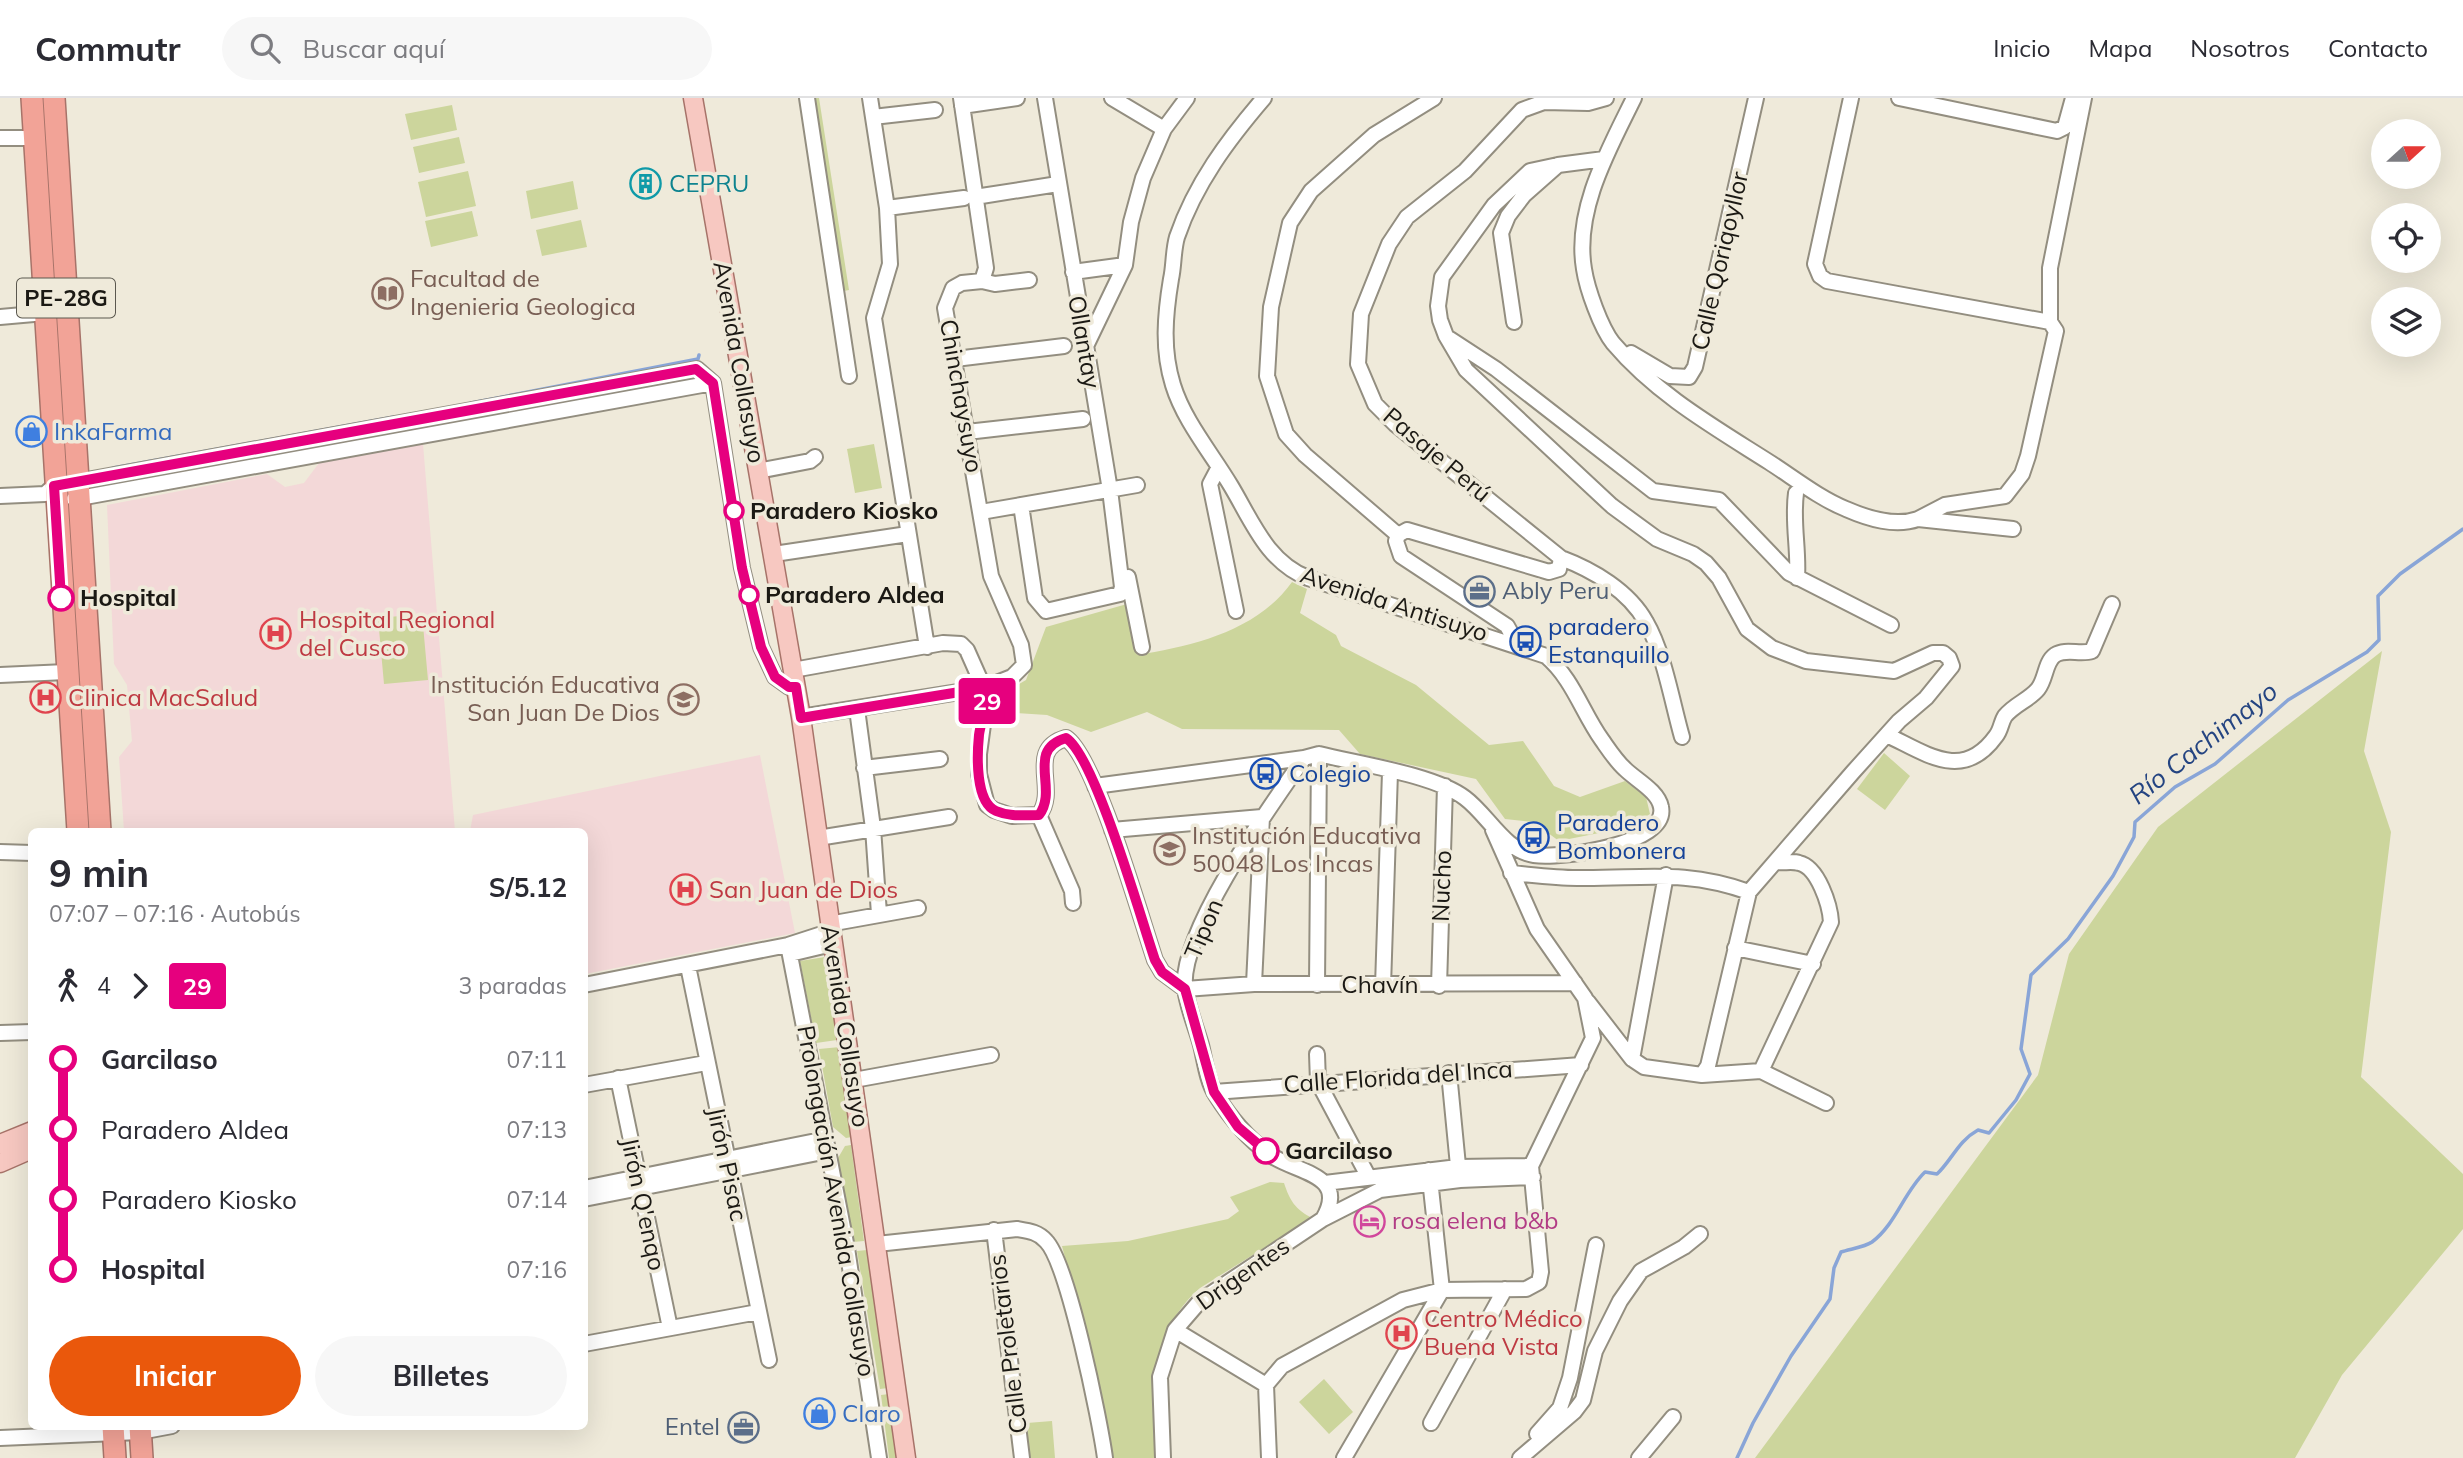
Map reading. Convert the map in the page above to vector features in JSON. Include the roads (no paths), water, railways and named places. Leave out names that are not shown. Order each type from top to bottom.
[{"type":"highway","name":"PE-28G","points":[[32,98],[52,493]]},
{"type":"highway","name":"PE-28G","points":[[54,98],[78,490]]},
{"type":"highway","points":[[78,490],[100,828]]},
{"type":"highway","points":[[52,493],[78,828]]},
{"type":"highway","points":[[113,1430],[115,1458]]},
{"type":"highway","points":[[140,1430],[142,1458]]},
{"type":"main road","name":"Avenida Collasuyo","points":[[693,98],[801,718],[906,1458]]},
{"type":"main road","points":[[0,1144],[28,1133]]},
{"type":"main road","points":[[0,1163],[28,1151]]},
{"type":"street","points":[[807,98],[849,376]]},
{"type":"street","points":[[870,98],[887,208],[890,264],[885,290],[874,318],[927,647]]},
{"type":"street","points":[[1017,98],[962,102],[970,197],[986,268],[982,281],[995,284],[1029,280]]},
{"type":"street","name":"Ollantay","points":[[1021,505],[1035,598],[1046,611],[1113,598],[1120,594],[1122,587],[1110,490],[1045,98]]},
{"type":"street","points":[[1112,98],[1164,129]]},
{"type":"street","points":[[1086,346],[1125,265],[1131,222],[1143,178],[1164,129],[1187,98]]},
{"type":"street","name":"Avenida Antisuyo","points":[[1264,98],[1228,140],[1200,186],[1177,239],[1166,309],[1165,347],[1172,384],[1189,419],[1262,540],[1288,568],[1308,578],[1546,656],[1562,670],[1600,738],[1623,768],[1656,796],[1661,805],[1661,817],[1652,831],[1631,842],[1547,855],[1532,855],[1516,849],[1489,822]]},
{"type":"street","points":[[1398,535],[1349,495],[1286,434],[1267,376],[1271,307],[1290,223],[1311,191],[1374,135],[1434,98]]},
{"type":"street","name":"Pasaje Perú","points":[[1606,98],[1588,103],[1544,102],[1522,110],[1465,171],[1407,218],[1389,244],[1361,314],[1358,365],[1376,404],[1395,424],[1561,558],[1587,568],[1607,581],[1644,618],[1682,737]]},
{"type":"street","points":[[1634,98],[1604,159],[1587,212],[1583,244],[1583,268],[1590,293],[1611,341],[1675,402],[1845,509],[1890,523],[1905,524],[1945,505],[1995,499],[2014,487],[2028,456],[2056,331],[2050,322],[2050,268],[2084,98]]},
{"type":"street","name":"Calle Qoriqoyllor","points":[[1611,341],[1670,376],[1689,377],[1695,368],[1756,98]]},
{"type":"street","points":[[1851,98],[1815,264],[1820,276],[1831,282],[2050,322]]},
{"type":"street","points":[[1899,98],[2057,131],[2066,127],[2073,98]]},
{"type":"street","points":[[873,117],[935,110]]},
{"type":"street","points":[[0,138],[34,138]]},
{"type":"street","points":[[1604,159],[1531,171],[1494,205],[1442,277],[1438,306],[1446,336],[1466,370],[1612,506],[1657,540],[1693,554],[1706,563],[1719,578],[1747,629],[1772,648],[1806,661],[1894,671],[1933,653],[1942,653],[1949,658],[1952,666],[1947,675],[1887,735],[1749,892],[1708,1066],[1702,1075]]},
{"type":"street","points":[[1514,322],[1501,233],[1508,216],[1524,195],[1558,165]]},
{"type":"street","points":[[887,208],[1058,184]]},
{"type":"street","points":[[1073,272],[1125,265]]},
{"type":"street","name":"Chinchaysuyo","points":[[982,281],[957,285],[947,296],[945,308],[991,576],[1021,645],[1024,665],[1012,677],[984,688]]},
{"type":"street","points":[[0,317],[44,313]]},
{"type":"street","points":[[1446,336],[1496,369],[1653,491],[1719,500],[1797,578],[1891,625]]},
{"type":"street","points":[[955,359],[1064,346]]},
{"type":"street","points":[[78,490],[696,369],[713,383],[742,568],[761,647],[775,677],[789,687],[794,679],[943,643],[961,644],[967,650],[987,701],[979,736],[979,764],[987,804],[994,810],[1012,816],[1039,815]]},
{"type":"street","points":[[626,382],[629,398]]},
{"type":"street","points":[[0,496],[78,490],[713,383]]},
{"type":"street","points":[[967,432],[1083,419]]},
{"type":"street","points":[[758,471],[810,461],[814,457]]},
{"type":"street","points":[[1219,467],[1210,484],[1236,611]]},
{"type":"street","points":[[981,512],[1137,485]]},
{"type":"street","points":[[1110,490],[1142,647]]},
{"type":"street","points":[[1796,493],[1793,519],[1798,560],[1797,578]]},
{"type":"street","points":[[1918,520],[2013,529]]},
{"type":"street","points":[[1509,642],[1511,632],[1502,622],[1401,556],[1396,541],[1398,535],[1407,530],[1549,572],[1559,569],[1561,558]]},
{"type":"street","points":[[774,554],[908,534]]},
{"type":"street","points":[[1887,735],[1941,761],[1964,760],[1979,755],[1998,733],[2003,720],[2017,702],[2039,688],[2051,658],[2057,653],[2092,651],[2112,604]]},
{"type":"street","points":[[0,674],[66,672]]},
{"type":"street","points":[[801,718],[984,688]]},
{"type":"street","points":[[857,709],[873,828],[879,914]]},
{"type":"street","points":[[1073,903],[1072,891],[1039,815],[1046,798],[1044,763],[1047,750],[1052,743],[1066,738],[1075,743],[1085,760],[1112,830],[1155,960],[1162,972],[1185,989]]},
{"type":"street","points":[[1095,786],[1319,754],[1445,786],[1466,799],[1489,822],[1537,929],[1632,1059],[1644,1067],[1702,1075],[1761,1071],[1826,1103]]},
{"type":"street","points":[[1317,985],[1319,754]]},
{"type":"street","name":"Tipon","points":[[1304,758],[1262,817],[1230,869],[1191,951],[1185,989],[1214,1092],[1238,1127],[1272,1156],[1312,1173],[1325,1183]]},
{"type":"street","points":[[864,768],[940,759]]},
{"type":"street","points":[[1383,986],[1390,772]]},
{"type":"street","name":"Nucho","points":[[1439,986],[1445,786]]},
{"type":"street","points":[[818,838],[949,817]]},
{"type":"street","points":[[1112,830],[1262,817],[1254,984]]},
{"type":"street","points":[[0,852],[28,853]]},
{"type":"street","points":[[1761,1071],[1831,922],[1830,909],[1811,869],[1800,863],[1776,862]]},
{"type":"street","points":[[1511,873],[1576,878],[1666,875],[1714,880],[1749,892]]},
{"type":"street","points":[[1632,1059],[1666,875]]},
{"type":"street","points":[[588,984],[789,950],[831,937],[840,922],[918,908]]},
{"type":"street","points":[[1735,948],[1813,964]]},
{"type":"street","name":"Prolongación Avenida Collasuyo","points":[[789,950],[865,1354],[879,1458]]},
{"type":"street","name":"Jirón Pisac","points":[[688,966],[769,1360]]},
{"type":"street","name":"Chavín","points":[[1185,989],[1254,984],[1439,986],[1575,983]]},
{"type":"street","points":[[1269,1458],[1266,1385],[1282,1366],[1391,1306],[1442,1290],[1534,1287],[1539,1282],[1541,1272],[1532,1172],[1593,1038],[1585,998]]},
{"type":"street","points":[[0,1033],[28,1032]]},
{"type":"street","points":[[1317,1054],[1318,1082],[1368,1176]]},
{"type":"street","points":[[854,1080],[991,1055]]},
{"type":"street","points":[[588,1084],[706,1063]]},
{"type":"street","name":"Calle Florida del Inca","points":[[1214,1092],[1318,1082],[1581,1065]]},
{"type":"street","points":[[1449,1073],[1459,1174]]},
{"type":"street","name":"Jirón Q'enqo","points":[[618,1078],[670,1328]]},
{"type":"street","points":[[588,1198],[638,1183],[827,1145]]},
{"type":"street","points":[[1323,1219],[1331,1196],[1325,1183],[1368,1176],[1429,1177],[1532,1172]]},
{"type":"street","points":[[1344,1458],[1442,1290],[1429,1177]]},
{"type":"street","name":"Drigentes","points":[[1163,1458],[1160,1377],[1175,1330],[1200,1301],[1323,1219],[1366,1195],[1429,1177]]},
{"type":"street","points":[[588,1188],[638,1183]]},
{"type":"street","points":[[877,1244],[1017,1229],[1036,1233],[1048,1242],[1058,1262],[1087,1368],[1105,1458]]},
{"type":"street","name":"Calle Proletarios","points":[[994,1230],[1022,1458]]},
{"type":"street","points":[[1517,1458],[1574,1412],[1583,1400],[1595,1351],[1620,1301],[1641,1271],[1700,1234]]},
{"type":"street","points":[[1517,1458],[1560,1408],[1570,1378],[1596,1245]]},
{"type":"street","points":[[1431,1423],[1505,1289]]},
{"type":"street","points":[[588,1343],[758,1312]]},
{"type":"street","points":[[1175,1330],[1266,1385]]},
{"type":"street","points":[[1639,1458],[1673,1417]]},
{"type":"street","points":[[0,1438],[113,1430]]},
{"type":"waterway","points":[[471,403],[698,359],[699,355]]},
{"type":"waterway","points":[[113,468],[394,417]]},
{"type":"waterway","name":"Río Cachimayo","points":[[1737,1458],[1753,1423],[1791,1356],[1830,1299],[1834,1268],[1841,1252],[1872,1242],[1887,1226],[1925,1172],[1937,1174],[1971,1134],[1978,1130],[1989,1133],[2016,1100],[2030,1074],[2021,1049],[2031,975],[2068,939],[2113,876],[2134,837],[2135,822],[2175,787],[2215,764],[2288,700],[2367,652],[2379,640],[2378,596],[2400,574],[2463,529]]},
{"type":"place","name":"CEPRU","points":[[646,184]]},
{"type":"place","name":"Facultad de Ingenieria Geologica","points":[[387,293]]},
{"type":"place","name":"InkaFarma","points":[[31,432]]},
{"type":"place","name":"Paradero Kiosko","points":[[734,511]]},
{"type":"place","name":"Ably Peru","points":[[1479,591]]},
{"type":"place","name":"Paradero Aldea","points":[[749,595]]},
{"type":"place","name":"Hospital","points":[[61,598]]},
{"type":"place","name":"Hospital Regional del Cusco","points":[[276,634]]},
{"type":"place","name":"paradero Estanquillo","points":[[1525,641]]},
{"type":"place","name":"Clinica MacSalud","points":[[45,698]]},
{"type":"place","name":"Institución Educativa San Juan De Dios","points":[[683,699]]},
{"type":"place","name":"Colegio","points":[[1266,774]]},
{"type":"place","name":"Paradero Bombonera","points":[[1534,837]]},
{"type":"place","name":"Institución Educativa 50048 Los Incas","points":[[1169,850]]},
{"type":"place","name":"San Juan de Dios","points":[[686,890]]},
{"type":"place","name":"Garcilaso","points":[[1266,1151]]},
{"type":"place","name":"rosa elena b&b","points":[[1369,1221]]},
{"type":"place","name":"Centro Médico Buena Vista","points":[[1401,1333]]},
{"type":"place","name":"Claro","points":[[819,1414]]},
{"type":"place","name":"Entel","points":[[743,1427]]}]
